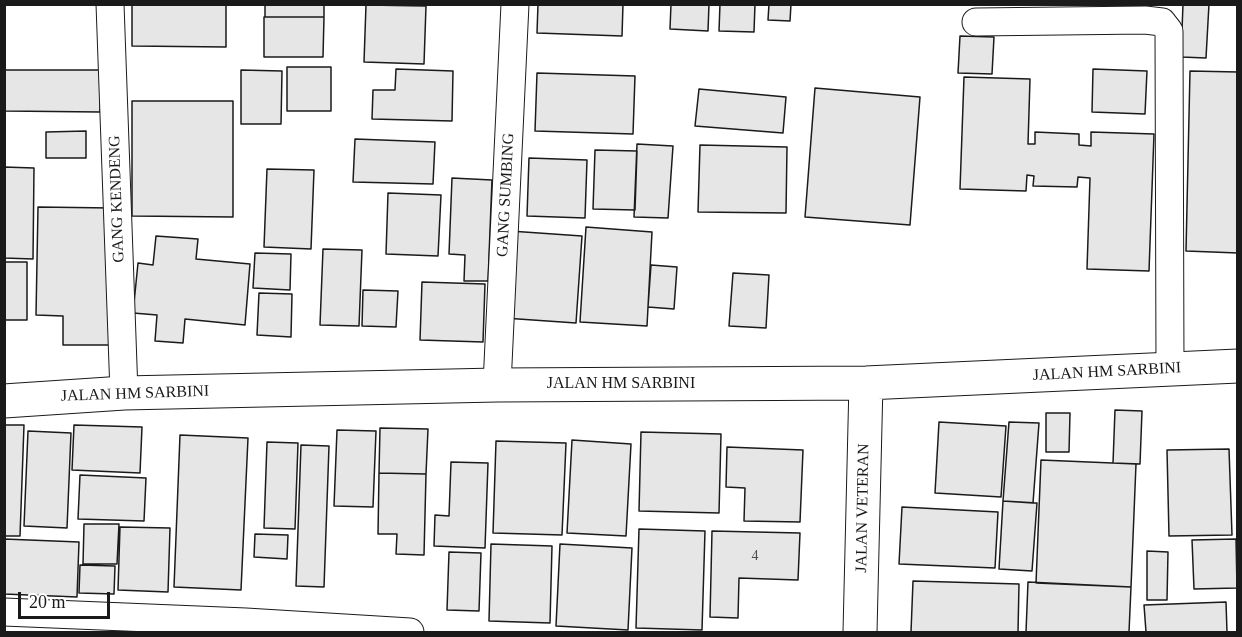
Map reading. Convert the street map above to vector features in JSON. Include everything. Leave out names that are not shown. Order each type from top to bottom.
[{"type":"main road","name":"JALAN HM SARBINI","points":[[4,401],[124,393],[497,385],[866,383],[1238,366]]},
{"type":"main road","name":"JALAN VETERAN","points":[[860,633],[866,383]]},
{"type":"street","name":"GANG KENDENG","points":[[110,4],[124,393]]},
{"type":"street","name":"GANG SUMBING","points":[[497,385],[515,4]]},
{"type":"street","points":[[976,22],[1145,20],[1162,22],[1169,31],[1170,369]]},
{"type":"street","points":[[4,612],[246,622],[410,633]]},
{"type":"building","points":[[132,4],[226,4],[226,47],[132,46]]},
{"type":"building","points":[[265,4],[324,4],[324,17],[265,17]]},
{"type":"building","points":[[538,4],[623,4],[622,36],[537,33]]},
{"type":"building","points":[[671,4],[709,4],[708,31],[670,29]]},
{"type":"building","points":[[720,4],[755,4],[754,32],[719,31]]},
{"type":"building","points":[[769,4],[791,4],[790,21],[768,20]]},
{"type":"building","points":[[1183,4],[1209,4],[1206,58],[1181,57]]},
{"type":"building","points":[[366,5],[426,6],[424,64],[364,62]]},
{"type":"building","points":[[264,17],[324,17],[323,57],[264,57]]},
{"type":"building","points":[[960,36],[994,37],[992,74],[958,73]]},
{"type":"building","points":[[287,67],[331,67],[331,111],[287,111]]},
{"type":"building","points":[[396,69],[453,71],[452,121],[372,119],[373,90],[395,90]]},
{"type":"building","points":[[1093,69],[1147,71],[1145,114],[1092,112]]},
{"type":"building","points":[[5,70],[101,70],[100,112],[5,111]]},
{"type":"building","points":[[241,70],[282,71],[281,124],[241,124]]},
{"type":"building","points":[[1190,71],[1238,72],[1238,253],[1186,251]]},
{"type":"building","points":[[537,73],[635,76],[633,134],[535,131]]},
{"type":"building","points":[[964,77],[1030,79],[1028,144],[1035,144],[1035,132],[1079,134],[1079,145],[1091,146],[1091,132],[1154,134],[1149,271],[1087,269],[1090,178],[1078,177],[1077,187],[1033,186],[1034,176],[1027,175],[1026,191],[960,189]]},
{"type":"building","points":[[815,88],[920,97],[910,225],[805,217]]},
{"type":"building","points":[[699,89],[786,97],[783,133],[695,126]]},
{"type":"building","points":[[132,101],[233,101],[233,217],[132,216]]},
{"type":"building","points":[[86,131],[86,158],[46,158],[46,132]]},
{"type":"building","points":[[355,139],[435,142],[433,184],[353,182]]},
{"type":"building","points":[[637,144],[673,146],[668,218],[634,217]]},
{"type":"building","points":[[700,145],[787,147],[786,213],[698,212]]},
{"type":"building","points":[[595,150],[637,151],[635,210],[593,209]]},
{"type":"building","points":[[529,158],[587,160],[585,218],[527,216]]},
{"type":"building","points":[[4,167],[34,168],[33,259],[4,258]]},
{"type":"building","points":[[267,169],[314,170],[311,249],[264,247]]},
{"type":"building","points":[[452,178],[492,180],[488,281],[464,281],[465,255],[449,254]]},
{"type":"building","points":[[388,193],[441,195],[438,256],[386,254]]},
{"type":"building","points":[[38,207],[112,208],[111,345],[63,345],[63,316],[36,315]]},
{"type":"building","points":[[586,227],[652,232],[647,326],[580,322]]},
{"type":"building","points":[[510,231],[582,236],[576,323],[504,318]]},
{"type":"building","points":[[156,236],[198,239],[196,259],[250,264],[245,325],[185,319],[183,343],[155,341],[157,315],[133,313],[138,263],[153,265]]},
{"type":"building","points":[[323,249],[362,250],[359,326],[320,325]]},
{"type":"building","points":[[255,253],[291,254],[290,290],[253,288]]},
{"type":"building","points":[[4,262],[27,262],[27,320],[4,320]]},
{"type":"building","points":[[651,265],[677,267],[674,309],[648,307]]},
{"type":"building","points":[[733,273],[769,275],[766,328],[729,326]]},
{"type":"building","points":[[422,282],[485,284],[483,342],[420,340]]},
{"type":"building","points":[[363,290],[398,291],[396,327],[362,326]]},
{"type":"building","points":[[259,293],[292,294],[291,337],[257,335]]},
{"type":"building","points":[[1115,410],[1142,411],[1140,464],[1113,463]]},
{"type":"building","points":[[1046,413],[1070,413],[1069,452],[1046,452]]},
{"type":"building","points":[[939,422],[1006,426],[1001,497],[935,493]]},
{"type":"building","points":[[1009,422],[1039,423],[1033,503],[1003,501]]},
{"type":"building","points":[[4,425],[24,425],[20,536],[4,536]]},
{"type":"building","points":[[74,425],[142,427],[140,473],[72,470]]},
{"type":"building","points":[[380,428],[428,429],[426,474],[379,473]]},
{"type":"building","points":[[337,430],[376,431],[373,507],[334,506]]},
{"type":"building","points":[[28,431],[71,433],[67,528],[24,526]]},
{"type":"building","points":[[641,432],[721,434],[719,513],[639,511]]},
{"type":"building","points":[[180,435],[248,438],[241,590],[174,587]]},
{"type":"building","points":[[572,440],[631,444],[626,536],[567,533]]},
{"type":"building","points":[[496,441],[566,443],[562,535],[493,533]]},
{"type":"building","points":[[267,442],[298,443],[295,529],[264,528]]},
{"type":"building","points":[[301,445],[329,446],[324,587],[296,586]]},
{"type":"building","points":[[727,447],[803,450],[800,522],[744,521],[745,488],[726,487]]},
{"type":"building","points":[[1229,449],[1232,535],[1169,536],[1167,450]]},
{"type":"building","points":[[1041,460],[1136,464],[1131,587],[1036,583]]},
{"type":"building","points":[[451,462],[488,463],[485,548],[434,546],[435,515],[449,516]]},
{"type":"building","points":[[379,473],[426,474],[424,555],[396,554],[397,534],[378,534]]},
{"type":"building","points":[[80,475],[146,478],[144,521],[78,519]]},
{"type":"building","points":[[1003,501],[1037,503],[1032,571],[999,569]]},
{"type":"building","points":[[902,507],[998,512],[995,568],[899,564]]},
{"type":"building","points":[[84,524],[119,524],[117,564],[83,564]]},
{"type":"building","points":[[120,527],[170,528],[168,592],[118,590]]},
{"type":"building","points":[[639,529],[705,531],[702,630],[636,628]]},
{"type":"building","points":[[712,531],[800,533],[798,580],[739,578],[738,618],[710,617]]},
{"type":"building","points":[[255,534],[288,535],[287,559],[254,557]]},
{"type":"building","points":[[4,539],[79,542],[77,597],[4,594]]},
{"type":"building","points":[[1236,539],[1237,588],[1194,589],[1192,540]]},
{"type":"building","points":[[491,544],[552,546],[550,623],[489,621]]},
{"type":"building","points":[[560,544],[632,548],[628,630],[556,626]]},
{"type":"building","points":[[1147,551],[1168,552],[1167,600],[1147,600]]},
{"type":"building","points":[[449,552],[481,553],[479,611],[447,610]]},
{"type":"building","points":[[80,565],[115,566],[114,594],[79,593]]},
{"type":"building","points":[[913,581],[1019,584],[1018,632],[911,632]]},
{"type":"building","points":[[1028,582],[1131,587],[1129,632],[1026,632]]},
{"type":"building","points":[[1226,602],[1227,632],[1146,632],[1144,605]]}]
